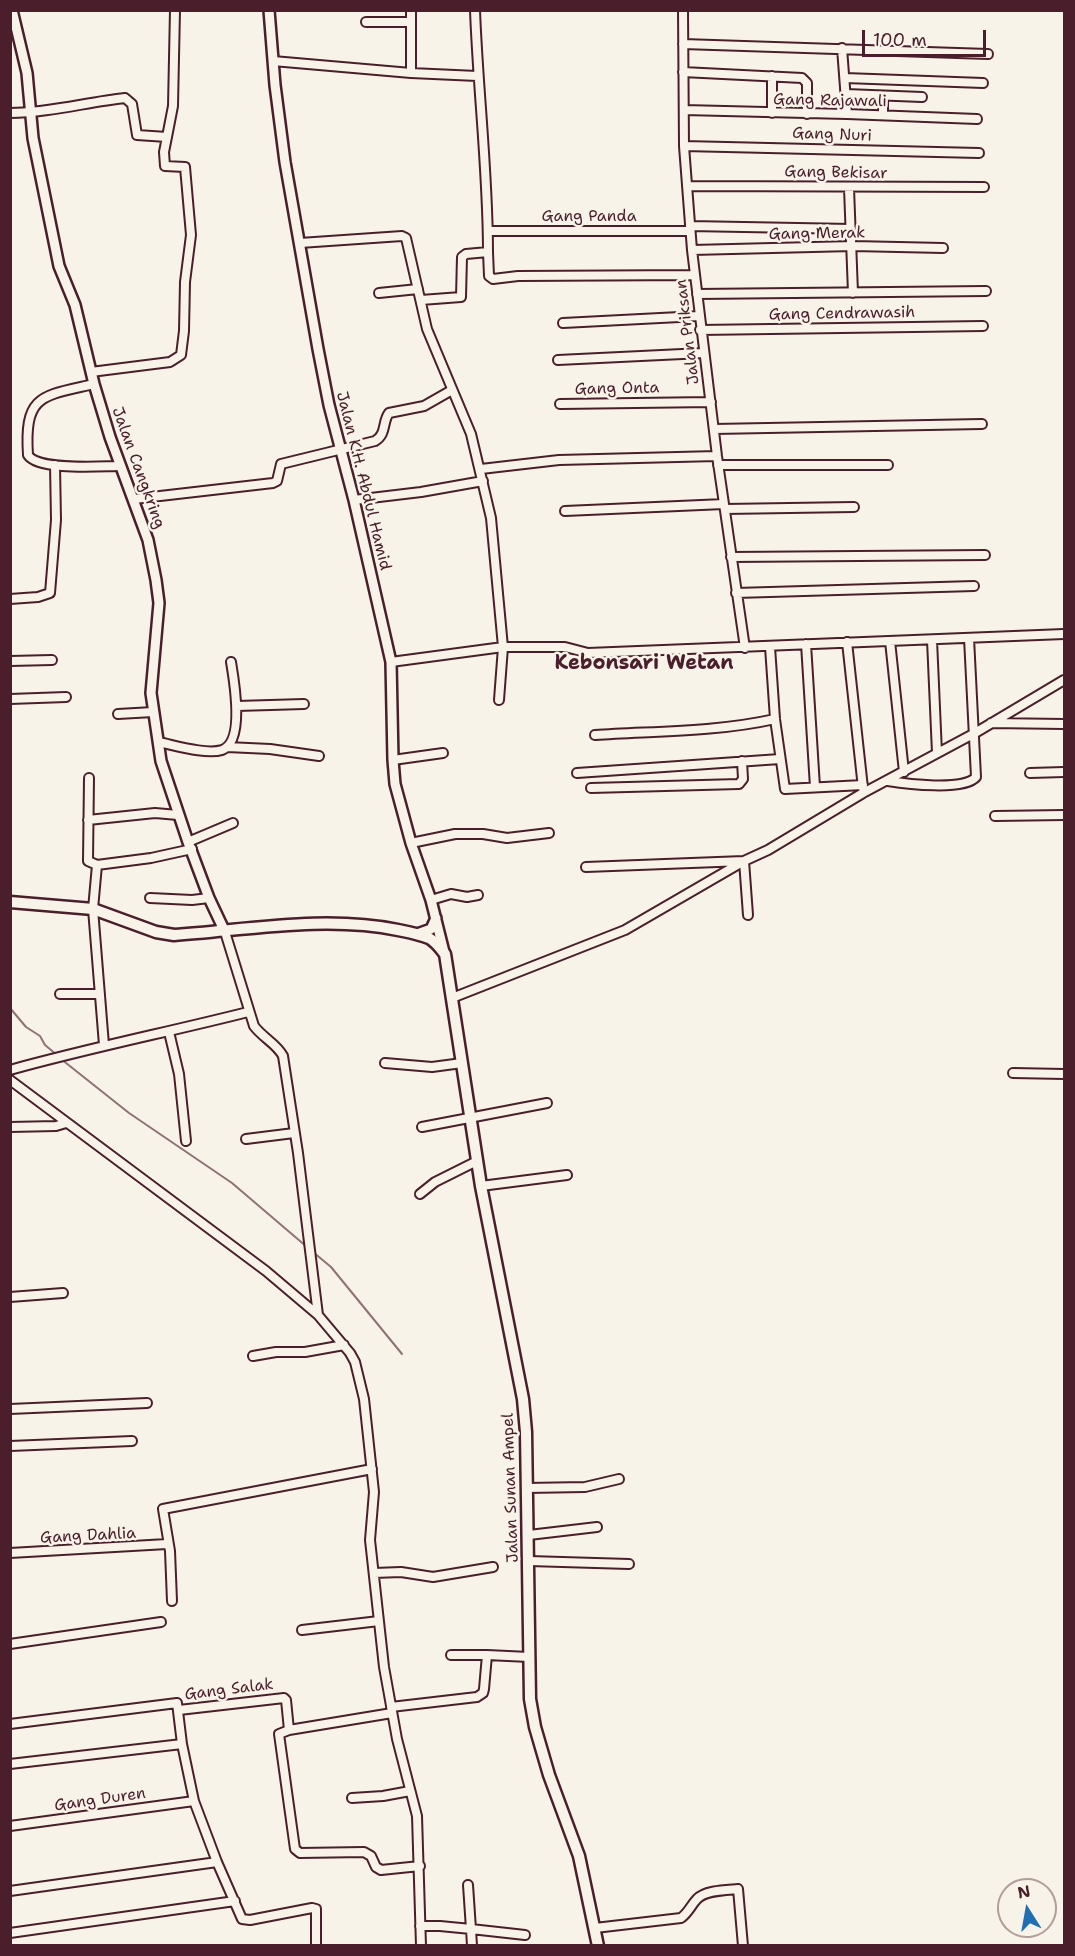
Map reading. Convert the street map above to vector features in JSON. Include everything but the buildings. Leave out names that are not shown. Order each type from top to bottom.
[{"type":"main road","points":[[10,902],[93,909],[156,932],[174,935],[338,924],[381,927],[431,939],[445,954]]},
{"type":"main road","name":"Jalan Sunan Ampel","points":[[445,954],[481,1186],[523,1399],[529,1561],[522,1657],[535,1727],[549,1775],[579,1856],[598,1946]]},
{"type":"street","name":"Jalan Cangkring","points":[[12,10],[27,73],[33,138],[59,266],[75,305],[94,384],[120,466],[148,540],[159,597],[151,687],[161,761],[178,815],[209,898],[225,932]]},
{"type":"street","points":[[91,372],[170,362],[181,355],[184,331],[184,282],[191,236],[189,199],[185,167],[165,166],[167,137],[173,106],[175,10]]},
{"type":"street","name":"Jalan K.H. Abdul Hamid","points":[[269,10],[285,162],[324,382],[354,500],[390,662],[393,760],[398,800],[431,900],[445,954]]},
{"type":"street","points":[[411,10],[411,74]]},
{"type":"street","points":[[475,10],[477,76],[484,142],[489,276],[493,279],[518,276],[694,275]]},
{"type":"street","name":"Jalan Priksan","points":[[683,10],[684,146],[694,275],[718,465],[746,648]]},
{"type":"street","points":[[366,22],[411,22]]},
{"type":"street","points":[[683,44],[988,54]]},
{"type":"street","points":[[842,48],[848,114]]},
{"type":"street","points":[[273,61],[411,74],[477,76]]},
{"type":"street","points":[[683,72],[806,79],[807,114]]},
{"type":"street","points":[[772,76],[772,113]]},
{"type":"street","points":[[844,78],[982,82]]},
{"type":"street","points":[[846,93],[922,97]]},
{"type":"street","points":[[883,96],[883,115]]},
{"type":"street","points":[[10,113],[30,113],[125,98],[132,104],[137,135],[167,137]]},
{"type":"street","name":"Gang Rajawali","points":[[684,110],[976,119]]},
{"type":"street","name":"Gang Nuri","points":[[684,146],[979,153]]},
{"type":"street","name":"Gang Bekisar","points":[[687,186],[984,187]]},
{"type":"street","points":[[849,188],[853,293]]},
{"type":"street","name":"Gang Panda","points":[[488,231],[851,229]]},
{"type":"street","points":[[300,243],[404,237],[427,329],[471,434],[481,469],[491,518],[503,647],[499,700]]},
{"type":"street","name":"Gang Merak","points":[[692,250],[853,246],[943,248]]},
{"type":"street","points":[[421,300],[460,297],[462,257],[466,254],[488,252]]},
{"type":"street","points":[[379,293],[418,290]]},
{"type":"street","points":[[697,294],[986,291]]},
{"type":"street","points":[[563,323],[699,316]]},
{"type":"street","name":"Gang Cendrawasih","points":[[700,330],[983,326]]},
{"type":"street","points":[[558,360],[703,353]]},
{"type":"street","points":[[94,384],[49,394],[31,411],[28,455],[36,462],[55,465],[120,466]]},
{"type":"street","points":[[134,499],[273,483],[277,481],[281,465],[378,440],[384,432],[389,413],[424,406],[452,390]]},
{"type":"street","name":"Gang Onta","points":[[560,404],[711,402]]},
{"type":"street","points":[[714,429],[982,424]]},
{"type":"street","points":[[481,469],[559,460],[717,456]]},
{"type":"street","points":[[10,599],[38,597],[50,593],[56,520],[55,465]]},
{"type":"street","points":[[718,465],[888,465]]},
{"type":"street","points":[[354,500],[421,492],[483,481]]},
{"type":"street","points":[[565,511],[854,507]]},
{"type":"street","points":[[731,557],[985,555]]},
{"type":"street","points":[[736,593],[974,586]]},
{"type":"street","points":[[390,662],[503,647],[565,647],[588,653],[1065,634]]},
{"type":"street","points":[[886,781],[960,784],[974,780],[977,773],[969,638]]},
{"type":"street","points":[[932,640],[937,753]]},
{"type":"street","points":[[890,641],[904,772]]},
{"type":"street","points":[[847,642],[863,789]]},
{"type":"street","points":[[806,644],[815,787]]},
{"type":"street","points":[[770,647],[775,719],[785,789],[815,787],[863,789]]},
{"type":"street","points":[[10,661],[52,660]]},
{"type":"street","points":[[158,742],[207,751],[220,751],[227,747],[232,737],[237,706],[231,662]]},
{"type":"street","points":[[452,998],[625,930],[744,861],[768,850],[863,789],[904,772],[1065,680]]},
{"type":"street","points":[[10,699],[66,697]]},
{"type":"street","points":[[237,706],[304,704]]},
{"type":"street","points":[[118,714],[153,712]]},
{"type":"street","points":[[595,735],[749,725],[775,719]]},
{"type":"street","points":[[990,723],[1065,724]]},
{"type":"street","points":[[227,747],[319,756]]},
{"type":"street","points":[[393,760],[443,753]]},
{"type":"street","points":[[577,773],[780,759]]},
{"type":"street","points":[[591,788],[739,784],[743,779],[742,761]]},
{"type":"street","points":[[1030,773],[1065,772]]},
{"type":"street","points":[[89,777],[88,862],[97,865],[151,858],[190,846],[233,823]]},
{"type":"street","points":[[88,820],[155,813],[178,815]]},
{"type":"street","points":[[995,816],[1065,815]]},
{"type":"street","points":[[411,843],[455,834],[483,834],[507,838],[549,832]]},
{"type":"street","points":[[586,867],[744,861]]},
{"type":"street","points":[[744,861],[748,915]]},
{"type":"street","points":[[97,865],[93,909],[104,1045]]},
{"type":"street","points":[[431,900],[451,894],[467,897],[478,895]]},
{"type":"street","points":[[150,898],[192,900],[209,898]]},
{"type":"street","points":[[417,934],[430,928],[436,918]]},
{"type":"street","points":[[225,932],[254,1026],[262,1037],[283,1056],[298,1153],[318,1315]]},
{"type":"street","points":[[60,994],[100,994]]},
{"type":"street","points":[[10,1070],[67,1054],[248,1012]]},
{"type":"street","points":[[169,1032],[178,1074],[186,1141]]},
{"type":"street","points":[[385,1063],[432,1067],[462,1063]]},
{"type":"street","points":[[1013,1073],[1065,1074]]},
{"type":"street","points":[[10,1080],[66,1124],[266,1270],[318,1315],[344,1345],[355,1362],[363,1399],[372,1469],[374,1492],[370,1540],[379,1621],[392,1710],[417,1816],[421,1946]]},
{"type":"street","points":[[422,1127],[547,1103]]},
{"type":"street","points":[[10,1127],[66,1124]]},
{"type":"street","points":[[246,1139],[294,1133]]},
{"type":"street","points":[[420,1194],[433,1183],[477,1161]]},
{"type":"street","points":[[481,1186],[567,1175]]},
{"type":"street","points":[[10,1297],[63,1293]]},
{"type":"street","points":[[253,1356],[276,1352],[305,1352],[344,1345]]},
{"type":"street","points":[[10,1409],[147,1403]]},
{"type":"street","points":[[10,1446],[132,1441]]},
{"type":"street","points":[[172,1601],[170,1551],[163,1511],[165,1508],[372,1469]]},
{"type":"street","points":[[526,1488],[585,1487],[620,1479]]},
{"type":"street","points":[[529,1535],[597,1527]]},
{"type":"street","name":"Gang Dahlia","points":[[10,1553],[167,1544]]},
{"type":"street","points":[[529,1561],[629,1564]]},
{"type":"street","points":[[374,1573],[407,1572],[433,1577],[493,1567]]},
{"type":"street","points":[[302,1630],[379,1621]]},
{"type":"street","points":[[10,1644],[161,1622]]},
{"type":"street","points":[[451,1655],[522,1657]]},
{"type":"street","points":[[420,1866],[381,1870],[376,1867],[371,1856],[364,1852],[297,1852],[279,1734],[289,1730],[392,1710],[477,1698],[483,1693],[491,1655]]},
{"type":"street","name":"Gang Salak","points":[[10,1724],[173,1702],[177,1703],[179,1710],[284,1698],[289,1730]]},
{"type":"street","points":[[179,1710],[182,1744],[194,1801],[242,1919],[316,1909],[316,1946]]},
{"type":"street","points":[[10,1764],[182,1744]]},
{"type":"street","points":[[352,1797],[383,1796],[410,1791]]},
{"type":"street","name":"Gang Duren","points":[[10,1826],[194,1801]]},
{"type":"street","points":[[10,1891],[217,1862]]},
{"type":"street","points":[[468,1885],[472,1946]]},
{"type":"street","points":[[595,1928],[681,1918],[688,1913],[697,1898],[719,1891],[738,1889],[743,1946]]},
{"type":"street","points":[[10,1933],[235,1901]]},
{"type":"street","points":[[420,1926],[525,1935]]},
{"type":"waterway","points":[[10,1008],[26,1027],[40,1036],[45,1045],[57,1055]]},
{"type":"waterway","points":[[61,1059],[129,1113],[232,1183],[307,1247]]},
{"type":"waterway","points":[[313,1252],[331,1267],[402,1354]]},
{"type":"district","name":"Kebonsari Wetan","points":[[644,664]]}]
